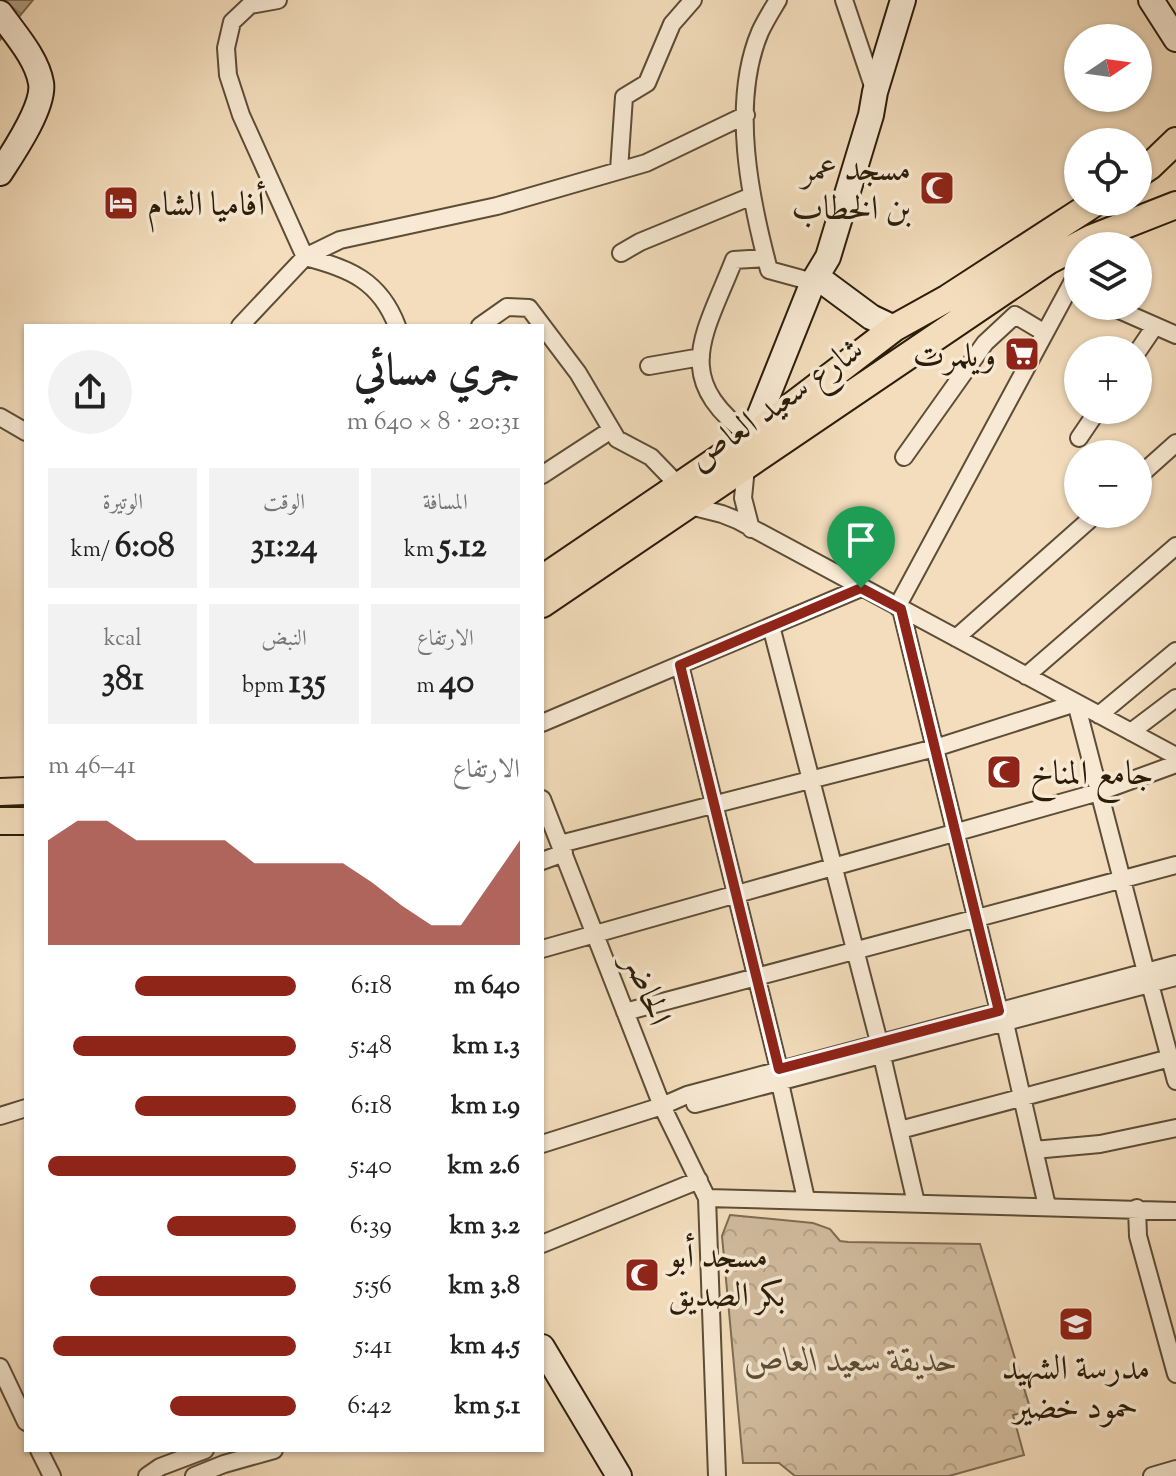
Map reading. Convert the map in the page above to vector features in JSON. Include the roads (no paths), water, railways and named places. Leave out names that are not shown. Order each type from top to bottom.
[{"type":"main road","points":[[751,437],[819,272],[871,115],[903,0]]},
{"type":"main road","points":[[1151,0],[1176,39]]},
{"type":"main road","points":[[0,13],[39,75],[42,93],[0,173]]},
{"type":"main road","points":[[1152,162],[1176,141]]},
{"type":"main road","name":"شارع سعيد العاص","points":[[544,602],[685,496],[746,467],[1048,261],[1092,238],[1176,205]]},
{"type":"main road","points":[[544,578],[685,496],[751,437],[894,328],[948,298],[1074,216]]},
{"type":"main road","points":[[819,272],[871,317],[894,328]]},
{"type":"main road","points":[[0,792],[24,791]]},
{"type":"main road","points":[[0,821],[24,821]]},
{"type":"main road","points":[[544,1353],[619,1476]]},
{"type":"street","points":[[278,0],[250,5],[232,22],[226,48],[228,75],[241,115],[305,257]]},
{"type":"street","points":[[619,170],[624,97],[647,83],[672,24],[693,0]]},
{"type":"street","points":[[778,0],[760,33],[749,71],[744,141],[752,196],[769,270],[819,272]]},
{"type":"street","points":[[844,0],[875,92]]},
{"type":"street","points":[[242,324],[305,257],[340,240],[497,206],[646,163],[746,115]]},
{"type":"street","points":[[621,253],[640,242],[752,196]]},
{"type":"street","points":[[305,257],[340,265],[373,286],[396,324]]},
{"type":"street","points":[[751,437],[739,429],[706,392],[701,373],[700,346],[734,260],[766,258]]},
{"type":"street","points":[[1048,261],[1064,274]]},
{"type":"street","points":[[1047,1206],[899,608],[1064,302]]},
{"type":"street","points":[[483,324],[507,307],[529,308],[537,324]]},
{"type":"street","points":[[904,457],[985,343],[1015,315],[1045,333]]},
{"type":"street","points":[[1142,320],[1176,335]]},
{"type":"street","points":[[1148,336],[1155,326]]},
{"type":"street","points":[[549,348],[578,373],[617,439],[651,457],[685,496],[1176,756]]},
{"type":"street","points":[[649,366],[701,357]]},
{"type":"street","points":[[0,417],[24,431]]},
{"type":"street","points":[[1079,438],[1088,424]]},
{"type":"street","points":[[544,474],[611,430]]},
{"type":"street","points":[[1152,464],[1176,443]]},
{"type":"street","points":[[746,467],[743,498],[751,529]]},
{"type":"street","points":[[956,638],[1080,528]]},
{"type":"street","points":[[1026,676],[1176,546]]},
{"type":"street","points":[[544,722],[861,588]]},
{"type":"street","points":[[771,626],[881,1049],[916,1203]]},
{"type":"street","points":[[1099,715],[1176,651]]},
{"type":"street","points":[[680,665],[806,1199]]},
{"type":"street","points":[[1131,732],[1176,698]]},
{"type":"street","points":[[544,860],[562,848],[935,748],[1076,703]]},
{"type":"street","points":[[1076,703],[1176,1081]]},
{"type":"street","points":[[544,948],[1099,792],[1176,764]]},
{"type":"street","name":"الحاضر","points":[[544,804],[662,1106],[707,1198]]},
{"type":"street","points":[[625,1012],[1176,865]]},
{"type":"street","points":[[544,1143],[662,1106],[689,1105],[779,1076],[1148,978],[1176,964]]},
{"type":"street","points":[[1148,978],[1176,977]]},
{"type":"street","points":[[900,1130],[1170,1058]]},
{"type":"street","points":[[0,1116],[24,1109]]},
{"type":"street","points":[[1034,1150],[1100,1144],[1176,1128]]},
{"type":"street","points":[[544,1243],[699,1180]]},
{"type":"street","points":[[717,1476],[707,1198],[1176,1211]]},
{"type":"street","points":[[1137,1208],[1138,1236],[1176,1374]]},
{"type":"street","points":[[0,1367],[24,1418]]},
{"type":"street","points":[[40,1452],[52,1476]]},
{"type":"street","points":[[147,1476],[160,1467],[200,1452]]},
{"type":"street","points":[[194,1476],[267,1452]]},
{"type":"street","points":[[1152,1476],[1176,1469]]},
{"type":"water","points":[[0,0],[33,0],[0,40]]},
{"type":"place","name":"مسجد عمر بن الخطاب","points":[[937,188]]},
{"type":"place","name":"أفاميا الشام","points":[[121,203]]},
{"type":"place","name":"ويلمرت","points":[[1022,354]]},
{"type":"place","name":"جامع المناخ","points":[[1004,772]]},
{"type":"place","name":"مسجد أبو بكر الصديق","points":[[642,1275]]},
{"type":"place","name":"مدرسة الشهيد حمود خضير","points":[[1076,1324]]},
{"type":"park label","name":"حديقة سعيد العاص","points":[[851,1359]]}]
